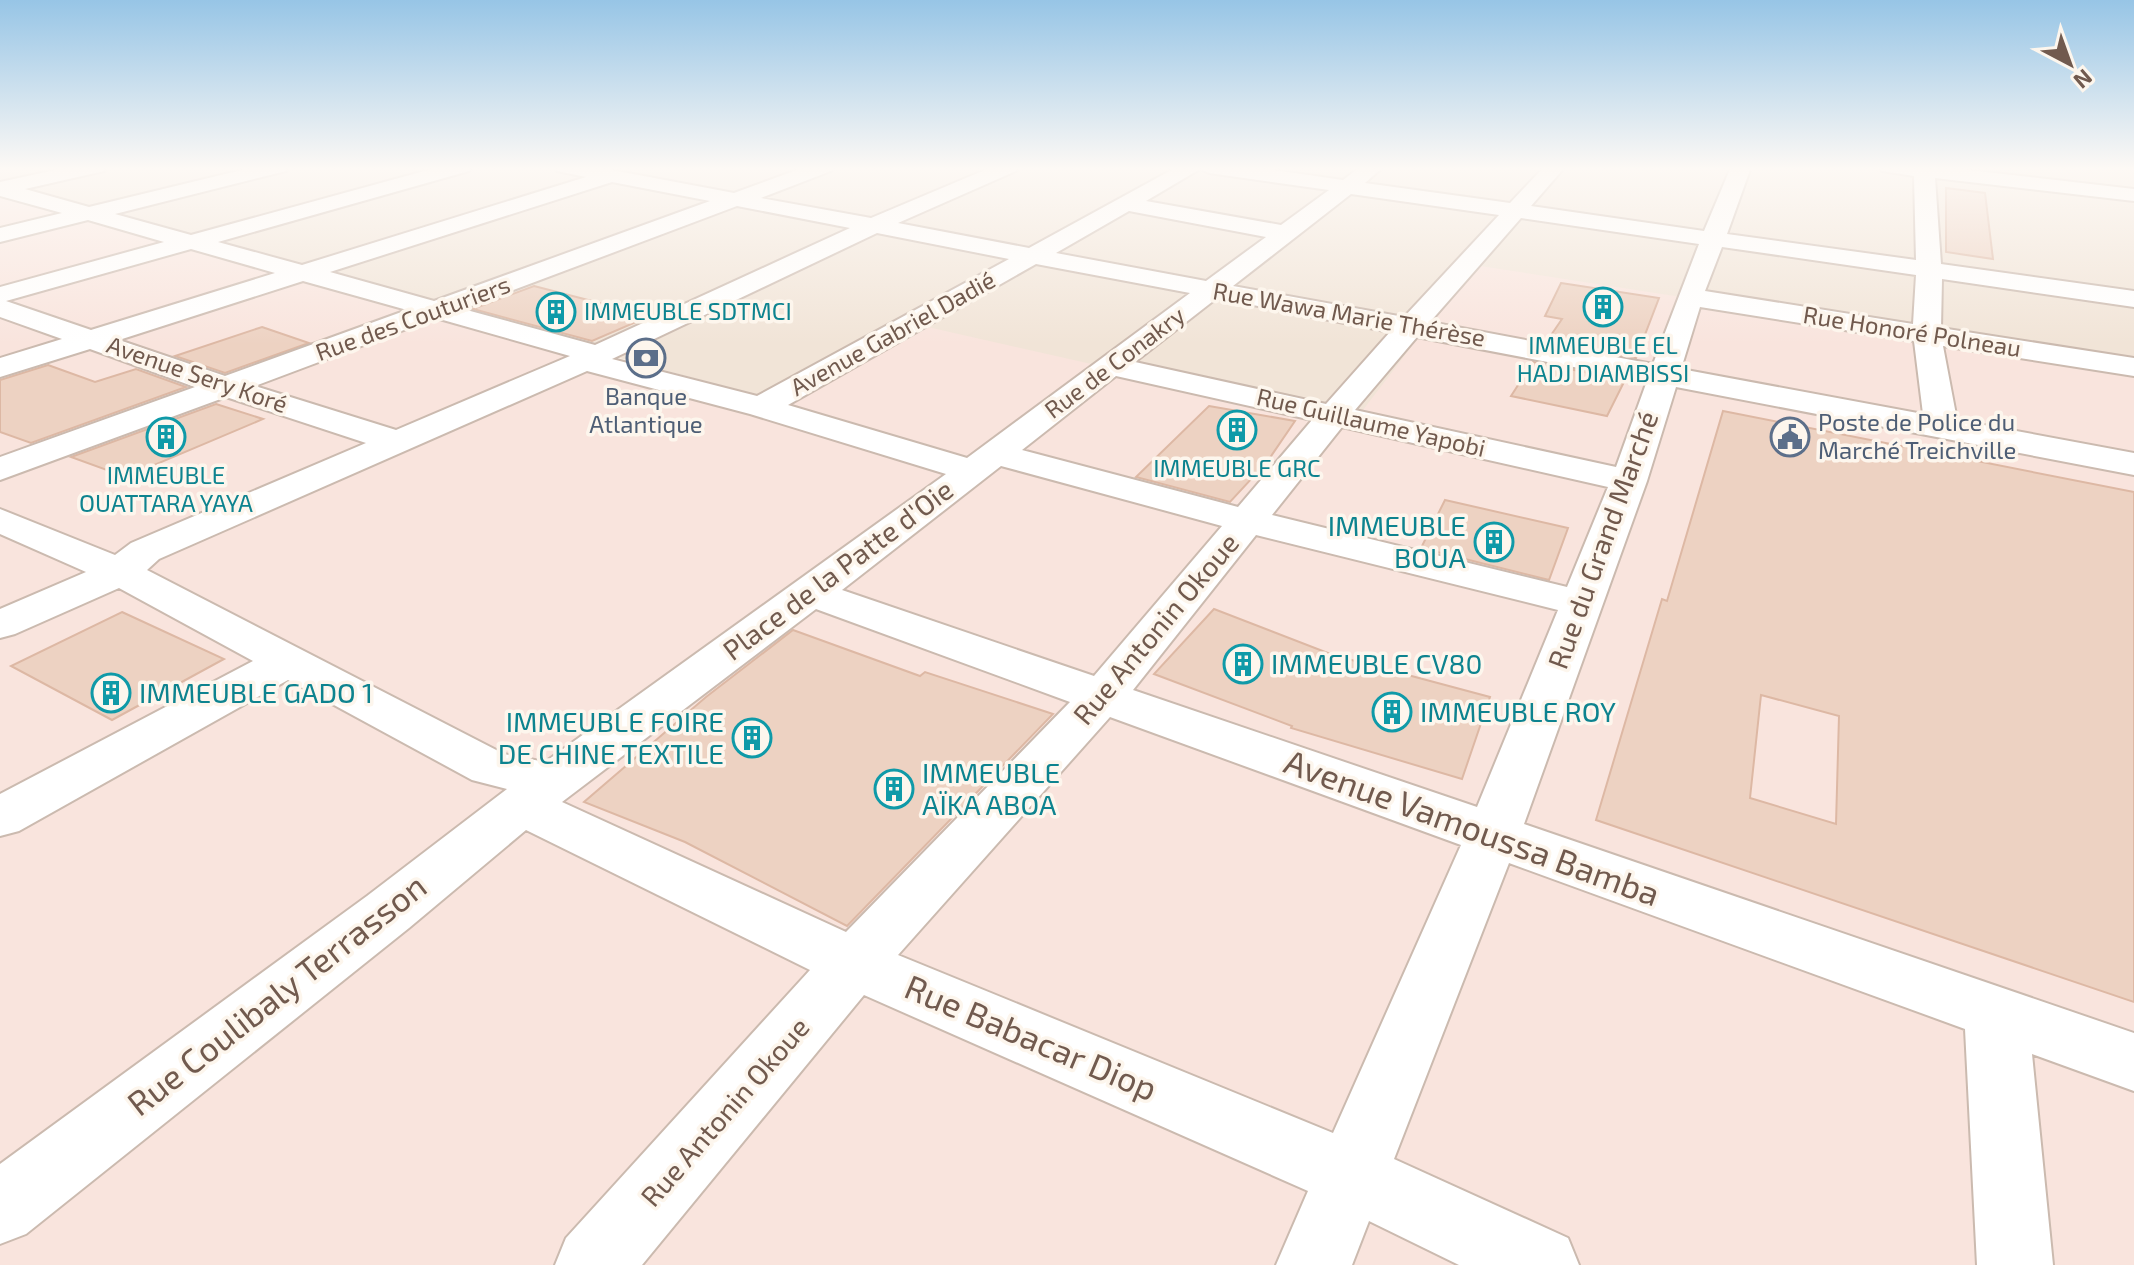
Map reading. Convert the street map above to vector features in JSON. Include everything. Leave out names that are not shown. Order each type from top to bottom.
[{"type":"street","points":[[0,235],[36,226]]},
{"type":"street","name":"Place de la Patte d'Oie","points":[[136,226],[761,407],[983,461]]},
{"type":"street","points":[[0,295],[251,226]]},
{"type":"street","points":[[0,368],[452,226]]},
{"type":"street","name":"Rue des Couturiers","points":[[0,469],[666,226]]},
{"type":"street","points":[[0,625],[120,572],[145,551],[591,358],[873,226]]},
{"type":"street","name":"Rue Wawa Marie Thérèse","points":[[881,226],[2134,464]]},
{"type":"street","name":"Avenue Gabriel Dadié","points":[[761,407],[1085,226]]},
{"type":"street","points":[[1247,226],[1285,233]]},
{"type":"street","name":"Rue de Conakry","points":[[983,461],[1294,226]]},
{"type":"street","name":"Rue Antonin Okoue","points":[[593,1265],[854,963],[1102,697],[1335,414],[1501,226]]},
{"type":"street","points":[[1613,226],[2134,299]]},
{"type":"street","name":"Rue du Grand Marché","points":[[1314,1265],[1492,836],[1629,481],[1717,226]]},
{"type":"street","points":[[1927,226],[1927,334],[1942,429]]},
{"type":"street","name":"Rue Honoré Polneau","points":[[1690,297],[2134,367]]},
{"type":"street","name":"Avenue Sery Koré","points":[[0,308],[226,387],[395,441]]},
{"type":"street","name":"Rue Guillaume Yapobi","points":[[1112,366],[1629,481]]},
{"type":"street","points":[[983,461],[1247,521],[1581,603]]},
{"type":"street","name":"Place de la Patte d'Oie","points":[[538,794],[811,593],[983,461]]},
{"type":"street","points":[[0,520],[120,572],[538,794]]},
{"type":"street","name":"Avenue Vamoussa Bamba","points":[[811,593],[2134,1062]]},
{"type":"street","points":[[0,817],[288,661]]},
{"type":"street","name":"Rue Babacar Diop","points":[[538,794],[854,963],[1351,1175],[1541,1265]]},
{"type":"street","name":"Rue Coulibaly Terrasson","points":[[0,1208],[538,794]]},
{"type":"street","points":[[1996,1014],[2015,1265]]},
{"type":"shaded area","points":[[0,226],[131,226],[605,356],[775,399],[910,323],[1353,423],[1474,265],[2134,367],[2134,1265],[0,1265]]},
{"type":"shaded area","points":[[133,226],[2134,226],[2134,367],[1353,423],[774,400]]},
{"type":"building","points":[[1946,226],[1989,226],[1993,259],[1946,252]]},
{"type":"building","name":"IMMEUBLE EL HADJ DIAMBISSI","points":[[1561,283],[1659,298],[1636,358],[1547,341],[1562,319],[1545,316]]},
{"type":"building","name":"IMMEUBLE SDTMCI","points":[[534,286],[650,316],[592,341],[473,309]]},
{"type":"building","points":[[262,327],[309,343],[225,373],[175,356]]},
{"type":"building","points":[[1533,362],[1625,380],[1607,416],[1511,396]]},
{"type":"building","points":[[48,365],[95,382],[136,369],[186,387],[31,443],[0,432],[0,380]]},
{"type":"building","name":"IMMEUBLE OUATTARA YAYA","points":[[216,404],[263,419],[126,477],[71,457]]},
{"type":"building","points":[[1209,406],[1295,421],[1267,462],[1230,502],[1136,477]]},
{"type":"building","points":[[1723,411],[2134,492],[2134,1002],[1596,820],[1662,599],[1667,601]],"holes":[[[1761,695],[1839,716],[1836,824],[1750,798]]]},
{"type":"building","name":"IMMEUBLE BOUA","points":[[1445,500],[1568,528],[1549,580],[1421,548]]},
{"type":"building","points":[[1214,609],[1333,655],[1490,697],[1462,779],[1291,728],[1154,674]]},
{"type":"building","name":"IMMEUBLE GADO 1","points":[[122,612],[224,659],[112,720],[11,666]]},
{"type":"building","points":[[793,630],[920,676],[925,672],[1053,714],[847,926],[685,842],[584,802],[706,697]]},
{"type":"place","name":"IMMEUBLE EL HADJ DIAMBISSI","points":[[1603,307]]},
{"type":"place","name":"IMMEUBLE SDTMCI","points":[[556,312]]},
{"type":"place","name":"Banque Atlantique","points":[[646,358]]},
{"type":"place","name":"IMMEUBLE GRC","points":[[1237,430]]},
{"type":"place","name":"IMMEUBLE OUATTARA YAYA","points":[[166,437]]},
{"type":"place","name":"Poste de Police du Marché Treichville","points":[[1790,437]]},
{"type":"place","name":"IMMEUBLE BOUA","points":[[1494,542]]},
{"type":"place","name":"IMMEUBLE CV80","points":[[1243,664]]},
{"type":"place","name":"IMMEUBLE GADO 1","points":[[111,693]]},
{"type":"place","name":"IMMEUBLE ROY","points":[[1392,712]]},
{"type":"place","name":"IMMEUBLE FOIRE DE CHINE TEXTILE","points":[[752,738]]},
{"type":"place","name":"IMMEUBLE AÏKA ABOA","points":[[894,789]]}]
